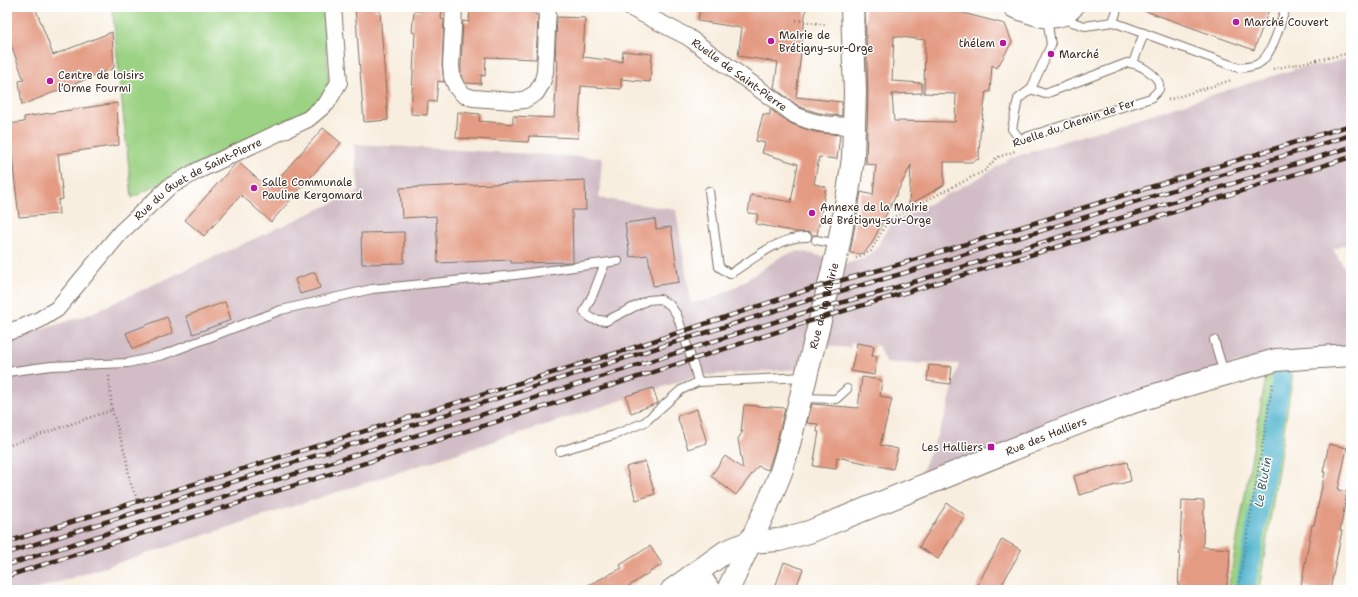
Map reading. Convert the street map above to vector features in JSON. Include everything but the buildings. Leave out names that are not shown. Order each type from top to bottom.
[{"type":"main road","name":"Rue de la Mairie","points":[[730,587],[781,472],[839,244],[853,158],[855,92],[852,7]]},
{"type":"main road","points":[[1014,7],[1037,14],[1058,13]]},
{"type":"main road","name":"Rue des Halliers","points":[[675,589],[725,552],[749,542],[779,540],[814,530],[1133,402],[1276,360],[1351,355]]},
{"type":"main road","points":[[730,587],[748,565],[779,540]]},
{"type":"main road","points":[[697,572],[709,590]]},
{"type":"street","name":"Rue du Guet de Saint-Pierre","points":[[7,332],[33,323],[57,309],[120,232],[169,187],[198,171],[308,118],[327,103],[339,82],[333,7]]},
{"type":"street","points":[[454,7],[451,65],[452,77],[457,88],[464,95],[473,98],[513,101],[524,100],[536,93],[542,83],[545,72],[548,7]]},
{"type":"street","name":"Ruelle de Saint-Pierre","points":[[630,7],[688,37],[795,115],[808,121],[822,124],[854,126]]},
{"type":"lane","points":[[1113,22],[1118,7]]},
{"type":"lane","points":[[1031,89],[1045,94],[1127,63],[1133,63],[1143,67],[1155,77],[1159,85],[1159,90],[1151,98],[1020,139],[1012,129],[1018,99],[1031,89],[1051,45],[1058,13],[1085,26],[1113,22],[1239,68],[1250,67],[1259,63],[1266,56],[1272,46],[1286,7]]},
{"type":"lane","points":[[1133,63],[1144,34]]},
{"type":"lane","points":[[708,191],[719,267],[730,274],[768,249],[798,237],[807,237]]},
{"type":"lane","points":[[816,240],[839,244]]},
{"type":"lane","points":[[7,372],[50,366],[128,362],[163,355],[282,310],[372,289],[515,275],[618,261]]},
{"type":"lane","points":[[605,263],[584,312],[592,319],[606,321],[648,300],[660,299],[670,305],[677,314],[696,370],[698,382]]},
{"type":"lane","points":[[1214,340],[1225,374]]},
{"type":"lane","points":[[560,451],[614,435],[645,422],[681,390],[698,382],[806,377]]},
{"type":"lane","points":[[801,398],[836,399],[847,389]]},
{"type":"path","points":[[796,20],[826,25]]},
{"type":"path","points":[[1269,70],[1351,53]]},
{"type":"path","points":[[1163,101],[1239,78]]},
{"type":"path","name":"Ruelle du Chemin de Fer","points":[[834,265],[859,257],[871,251],[888,220],[986,170],[996,158],[1017,150]]},
{"type":"path","points":[[1238,590],[1276,360]]},
{"type":"path","points":[[108,364],[112,410],[126,457],[130,482],[138,501]]},
{"type":"path","points":[[7,446],[112,410]]},
{"type":"shaded area","points":[[1351,58],[1351,243],[1333,249],[1351,279],[1351,349],[1236,363],[918,481],[946,414],[959,364],[886,363],[878,346],[851,343],[850,348],[804,344],[798,369],[697,376],[34,590],[7,590],[7,340],[85,316],[359,191],[354,144],[602,158],[599,198],[676,210],[691,303],[709,300],[736,287],[782,256],[800,251],[825,257],[824,270],[863,259],[875,251],[883,235],[892,223],[977,179],[1011,158],[1295,69],[1327,64]]},
{"type":"green space","points":[[112,7],[323,7],[329,84],[312,108],[185,170],[132,198]]},
{"type":"green space","points":[[1293,374],[1259,590],[1228,590],[1266,376]]},
{"type":"waterway","name":"Le Blutin","points":[[1245,590],[1282,375]]},
{"type":"railway","points":[[7,542],[623,351],[813,288],[894,266],[1351,125]]},
{"type":"railway","points":[[7,553],[809,300],[901,274],[1351,135]]},
{"type":"railway","points":[[7,565],[806,312],[881,292],[1351,147]]},
{"type":"railway","points":[[7,576],[638,377],[807,322],[1164,215],[1351,157]]},
{"type":"place","name":"Marché Couvert","points":[[1236,22]]},
{"type":"place","name":"Mairie de Brétigny-sur-Orge","points":[[771,41]]},
{"type":"place","name":"thélem","points":[[1003,43]]},
{"type":"place","name":"Marché","points":[[1051,54]]},
{"type":"place","name":"Centre de loisirs l'Orme Fourmi","points":[[50,81]]},
{"type":"place","name":"Salle Communale Pauline Kergomard","points":[[254,188]]},
{"type":"place","name":"Annexe de la Mairie de Brétigny-sur-Orge","points":[[812,213]]},
{"type":"place","name":"Les Halliers","points":[[991,447]]}]
